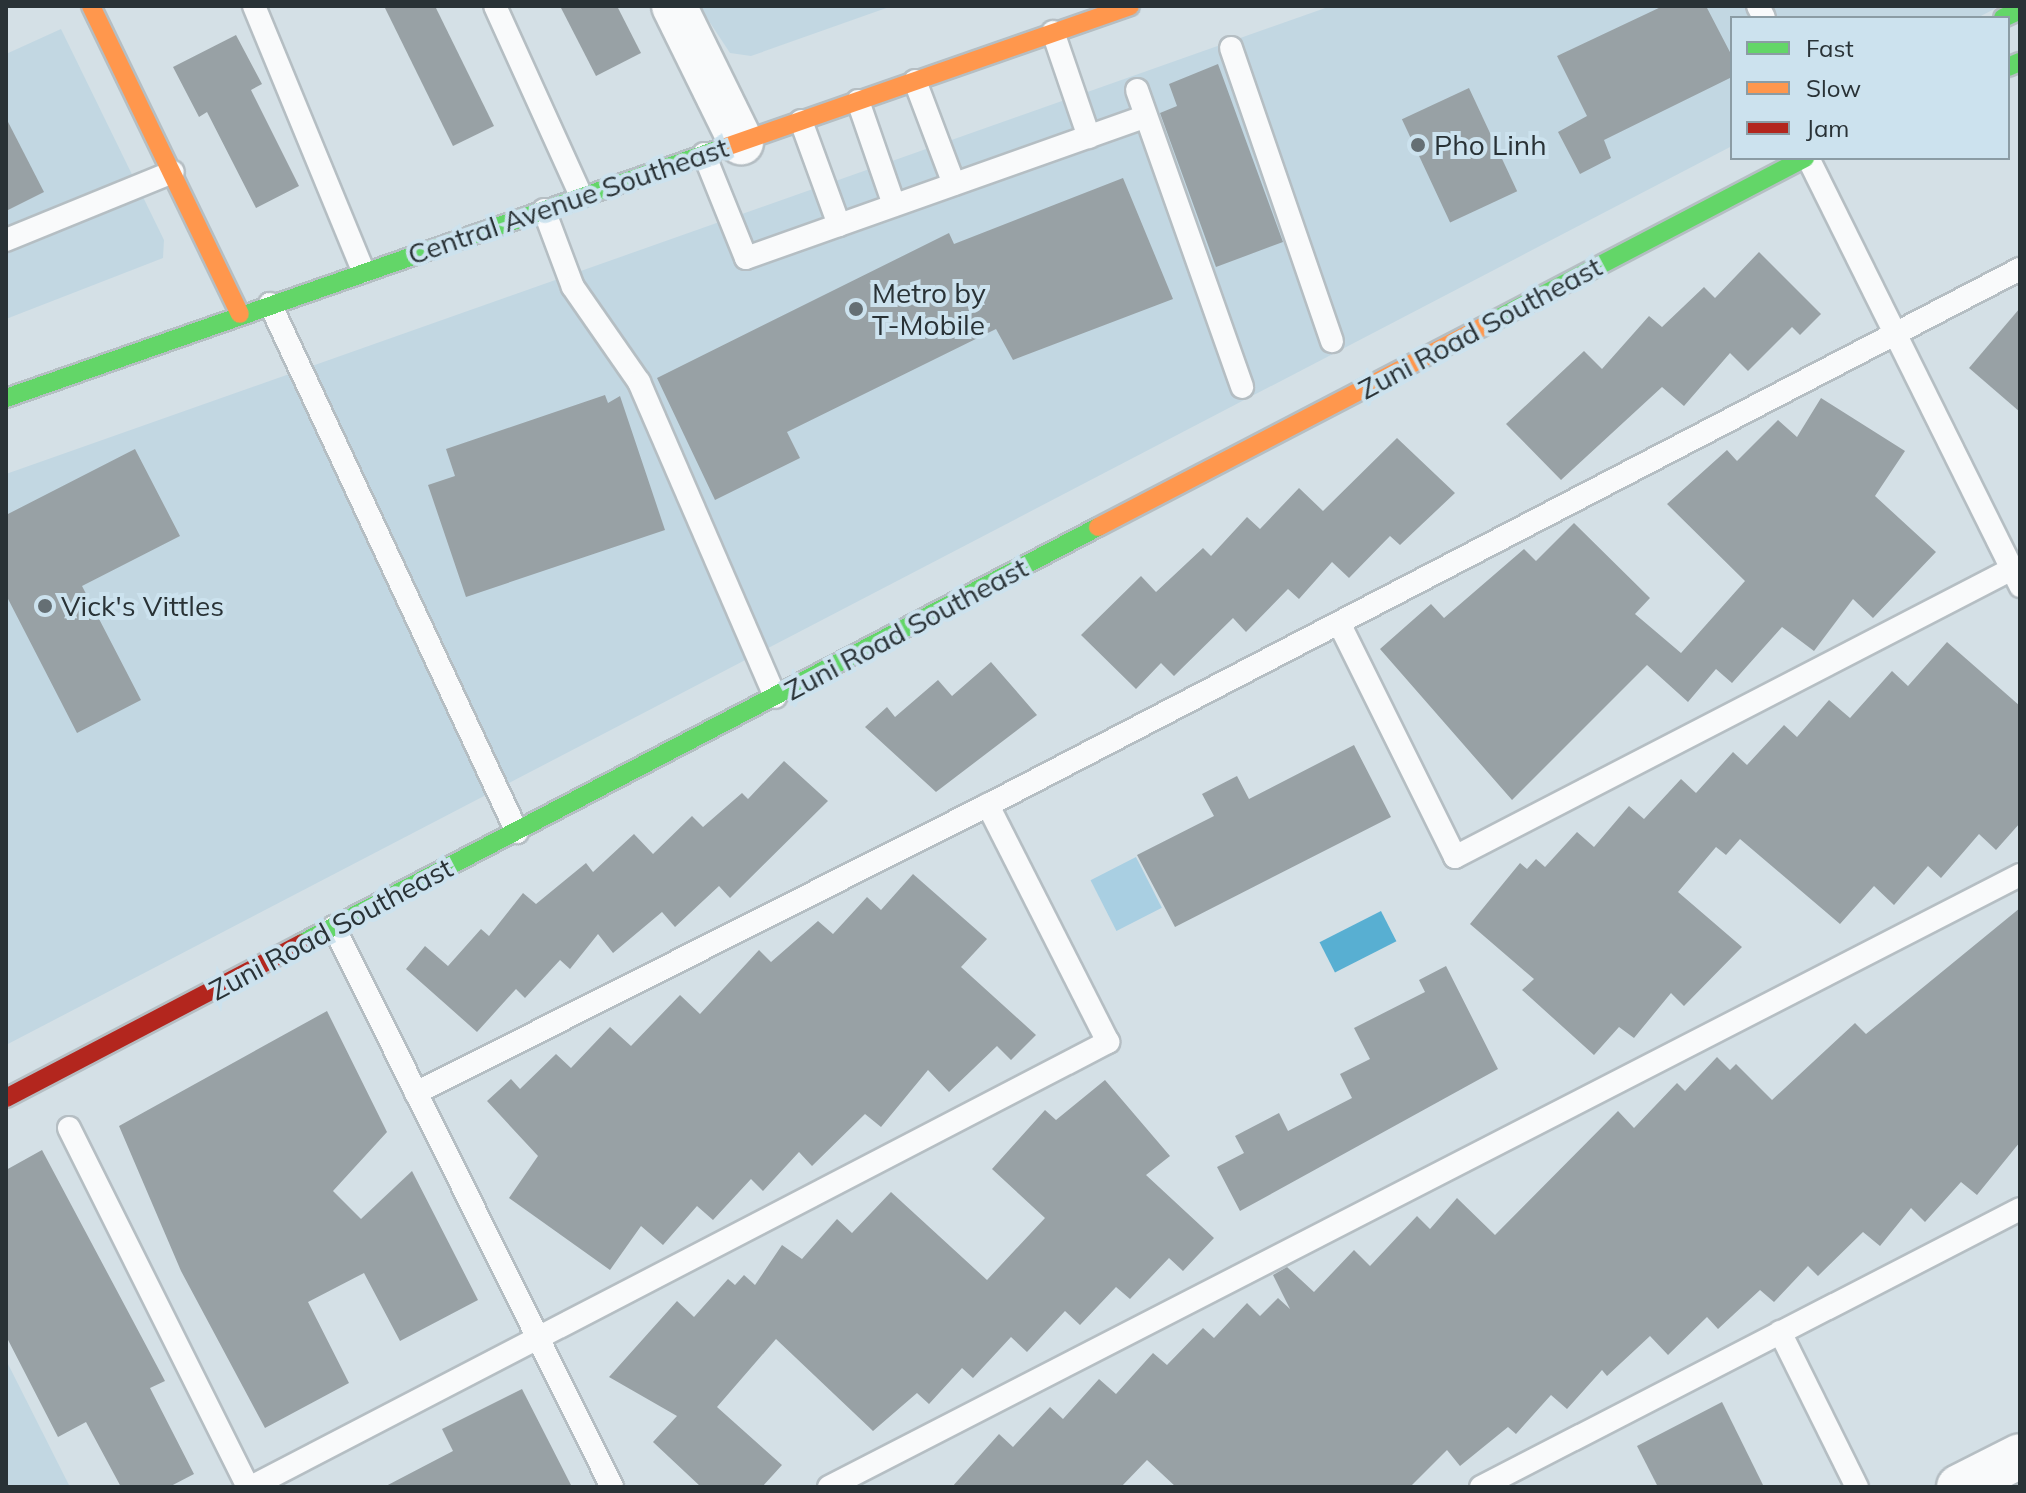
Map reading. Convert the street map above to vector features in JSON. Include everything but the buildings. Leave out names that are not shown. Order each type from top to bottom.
[{"type":"street","points":[[91,6],[240,314]]},
{"type":"street","points":[[674,6],[723,148]]},
{"type":"street","name":"Central Avenue Southeast","points":[[6,398],[1130,6]]},
{"type":"street","name":"Zuni Road Southeast","points":[[6,1098],[1802,160]]},
{"type":"street","points":[[1959,1487],[2020,1456]]},
{"type":"lane","points":[[254,6],[363,271]]},
{"type":"lane","points":[[495,6],[581,196]]},
{"type":"lane","points":[[1053,32],[1089,137]]},
{"type":"lane","points":[[1231,48],[1332,341]]},
{"type":"lane","points":[[915,81],[954,184]]},
{"type":"lane","points":[[1137,90],[1242,387]]},
{"type":"lane","points":[[858,101],[894,205]]},
{"type":"lane","points":[[723,148],[746,258],[1146,116]]},
{"type":"lane","points":[[801,121],[839,225]]},
{"type":"lane","points":[[1339,623],[1455,857],[2016,578],[1807,160]]},
{"type":"lane","points":[[6,240],[173,172]]},
{"type":"lane","points":[[544,210],[573,287],[639,382],[775,697]]},
{"type":"lane","points":[[416,1093],[988,805],[2020,269]]},
{"type":"lane","points":[[270,304],[517,832]]},
{"type":"lane","points":[[69,1128],[250,1487],[1108,1042],[988,805]]},
{"type":"lane","points":[[829,1487],[2020,875]]},
{"type":"lane","points":[[334,927],[612,1487]]},
{"type":"lane","points":[[1481,1487],[2020,1209]]},
{"type":"lane","points":[[1780,1332],[1857,1487]]},
{"type":"shaded area","points":[[699,6],[892,6],[751,56],[730,53]]},
{"type":"shaded area","points":[[1331,6],[2000,6],[1981,16],[1730,16],[1730,147],[6,1045],[6,474]]},
{"type":"shaded area","points":[[61,29],[164,240],[163,258],[6,319],[6,54]]},
{"type":"shaded area","points":[[1136,857],[1162,908],[1116,931],[1091,880]]},
{"type":"shaded area","points":[[6,1360],[70,1487],[6,1487]]},
{"type":"water","points":[[1381,911],[1396,941],[1335,973],[1320,942]]},
{"type":"traffic: fast","points":[[2007,16],[2020,10]]},
{"type":"traffic: fast","points":[[2010,66],[2020,62]]},
{"type":"traffic: fast","points":[[6,398],[720,149]]},
{"type":"traffic: fast","points":[[1495,320],[1801,160]]},
{"type":"traffic: fast","points":[[302,943],[1098,527]]},
{"type":"traffic: slow","points":[[91,6],[240,314]]},
{"type":"traffic: slow","points":[[720,149],[1130,6]]},
{"type":"traffic: slow","points":[[1098,527],[1495,320]]},
{"type":"traffic: jam","points":[[6,1098],[302,943]]},
{"type":"place","name":"Pho Linh","points":[[1418,145]]},
{"type":"place","name":"Metro by T-Mobile","points":[[856,309]]},
{"type":"place","name":"Vick's Vittles","points":[[45,606]]}]
